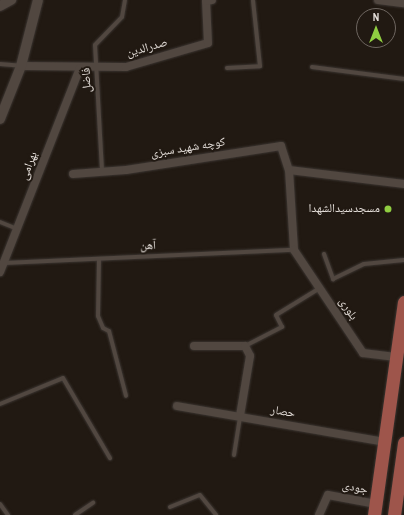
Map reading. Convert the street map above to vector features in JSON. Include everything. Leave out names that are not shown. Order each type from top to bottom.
[{"type":"main road","points":[[404,302],[398,357],[375,510],[398,511],[404,443]]},
{"type":"street","points":[[0,6],[11,0]]},
{"type":"street","points":[[0,119],[21,66],[38,0]]},
{"type":"street","name":"صدرالدین","points":[[21,66],[80,68],[126,67],[208,43],[206,1],[212,0]]},
{"type":"street","points":[[378,0],[404,2]]},
{"type":"street","name":"بهرامی","points":[[0,272],[80,68]]},
{"type":"street","name":"کوچه شهید سبزی","points":[[72,174],[102,170],[126,170],[281,146],[289,170],[294,250]]},
{"type":"street","points":[[289,170],[404,184]]},
{"type":"street","name":"بلوری","points":[[294,250],[363,353],[398,357]]},
{"type":"street","points":[[194,346],[245,346],[250,356],[240,416]]},
{"type":"street","name":"حصار","points":[[177,406],[385,442]]},
{"type":"street","name":"جودی","points":[[318,515],[328,495],[375,510]]},
{"type":"lane","name":"فاضل","points":[[102,170],[95,45],[122,16],[125,0]]},
{"type":"lane","points":[[227,68],[260,66],[253,0]]},
{"type":"lane","points":[[0,64],[21,66]]},
{"type":"lane","points":[[312,67],[404,79]]},
{"type":"lane","points":[[0,222],[17,229]]},
{"type":"lane","name":"آهن","points":[[4,263],[294,250]]},
{"type":"lane","points":[[324,254],[333,279],[364,264],[404,260]]},
{"type":"lane","points":[[99,259],[98,316],[103,328],[109,331],[126,396]]},
{"type":"lane","points":[[245,346],[282,327],[276,315],[320,288]]},
{"type":"lane","points":[[0,404],[63,378],[110,458]]},
{"type":"lane","points":[[234,455],[240,416]]},
{"type":"lane","points":[[170,507],[200,495],[216,515]]},
{"type":"lane","points":[[0,504],[8,515]]},
{"type":"lane","points":[[75,515],[94,504]]},
{"type":"place","name":"مسجدسیدالشهدا","points":[[388,209]]}]
